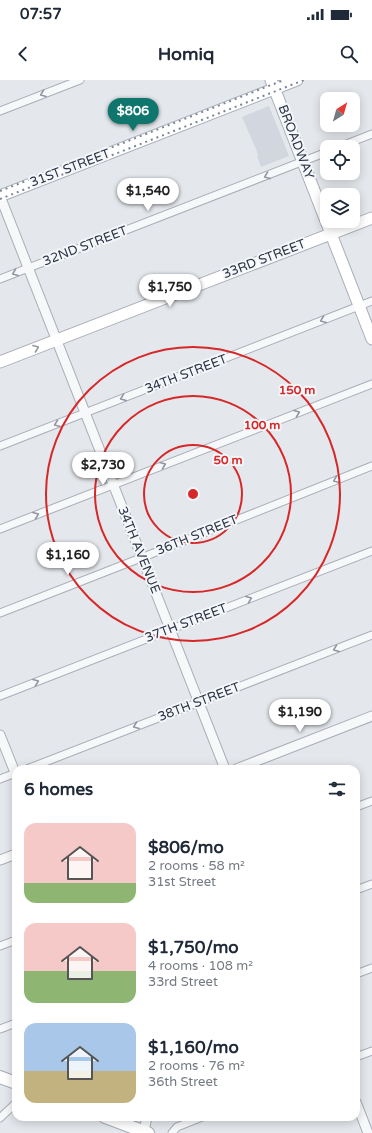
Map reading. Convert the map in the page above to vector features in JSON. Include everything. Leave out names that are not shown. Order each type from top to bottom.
[{"type":"main road","name":"31ST STREET","points":[[0,196],[273,84],[298,80]]},
{"type":"main road","name":"BROADWAY","points":[[273,84],[372,339]]},
{"type":"main road","name":"33RD STREET","points":[[0,362],[372,218]]},
{"type":"main road","points":[[0,1077],[12,1082]]},
{"type":"main road","points":[[116,1121],[146,1132]]},
{"type":"street","points":[[0,111],[80,80]]},
{"type":"street","points":[[357,140],[372,134]]},
{"type":"street","name":"32ND STREET","points":[[0,279],[320,155]]},
{"type":"street","name":"34TH AVENUE","points":[[0,196],[223,765]]},
{"type":"street","name":"34TH STREET","points":[[0,446],[372,301]]},
{"type":"street","points":[[0,529],[372,384]]},
{"type":"street","name":"36TH STREET","points":[[0,613],[372,466]]},
{"type":"street","name":"37TH STREET","points":[[0,696],[372,551]]},
{"type":"street","name":"38TH STREET","points":[[37,765],[372,635]]},
{"type":"street","points":[[246,765],[372,716]]},
{"type":"street","points":[[0,734],[12,765]]},
{"type":"street","points":[[0,779],[12,775]]},
{"type":"street","points":[[360,806],[372,801]]},
{"type":"street","points":[[0,860],[12,856]]},
{"type":"street","points":[[360,888],[372,884]]},
{"type":"street","points":[[0,946],[12,942]]},
{"type":"street","points":[[360,972],[372,968]]},
{"type":"street","points":[[0,1029],[12,1024]]},
{"type":"street","points":[[360,1056],[372,1051]]},
{"type":"street","points":[[0,1118],[12,1107]]},
{"type":"street","points":[[360,1112],[368,1133]]},
{"type":"street","points":[[146,1132],[147,1121]]},
{"type":"street","points":[[172,1133],[177,1127],[192,1121]]},
{"type":"shaded area","points":[[269,106],[289,156],[261,167],[256,149],[242,117]]},
{"type":"railway","points":[[0,191],[284,80]]},
{"type":"railway","points":[[0,199],[304,80]]}]
